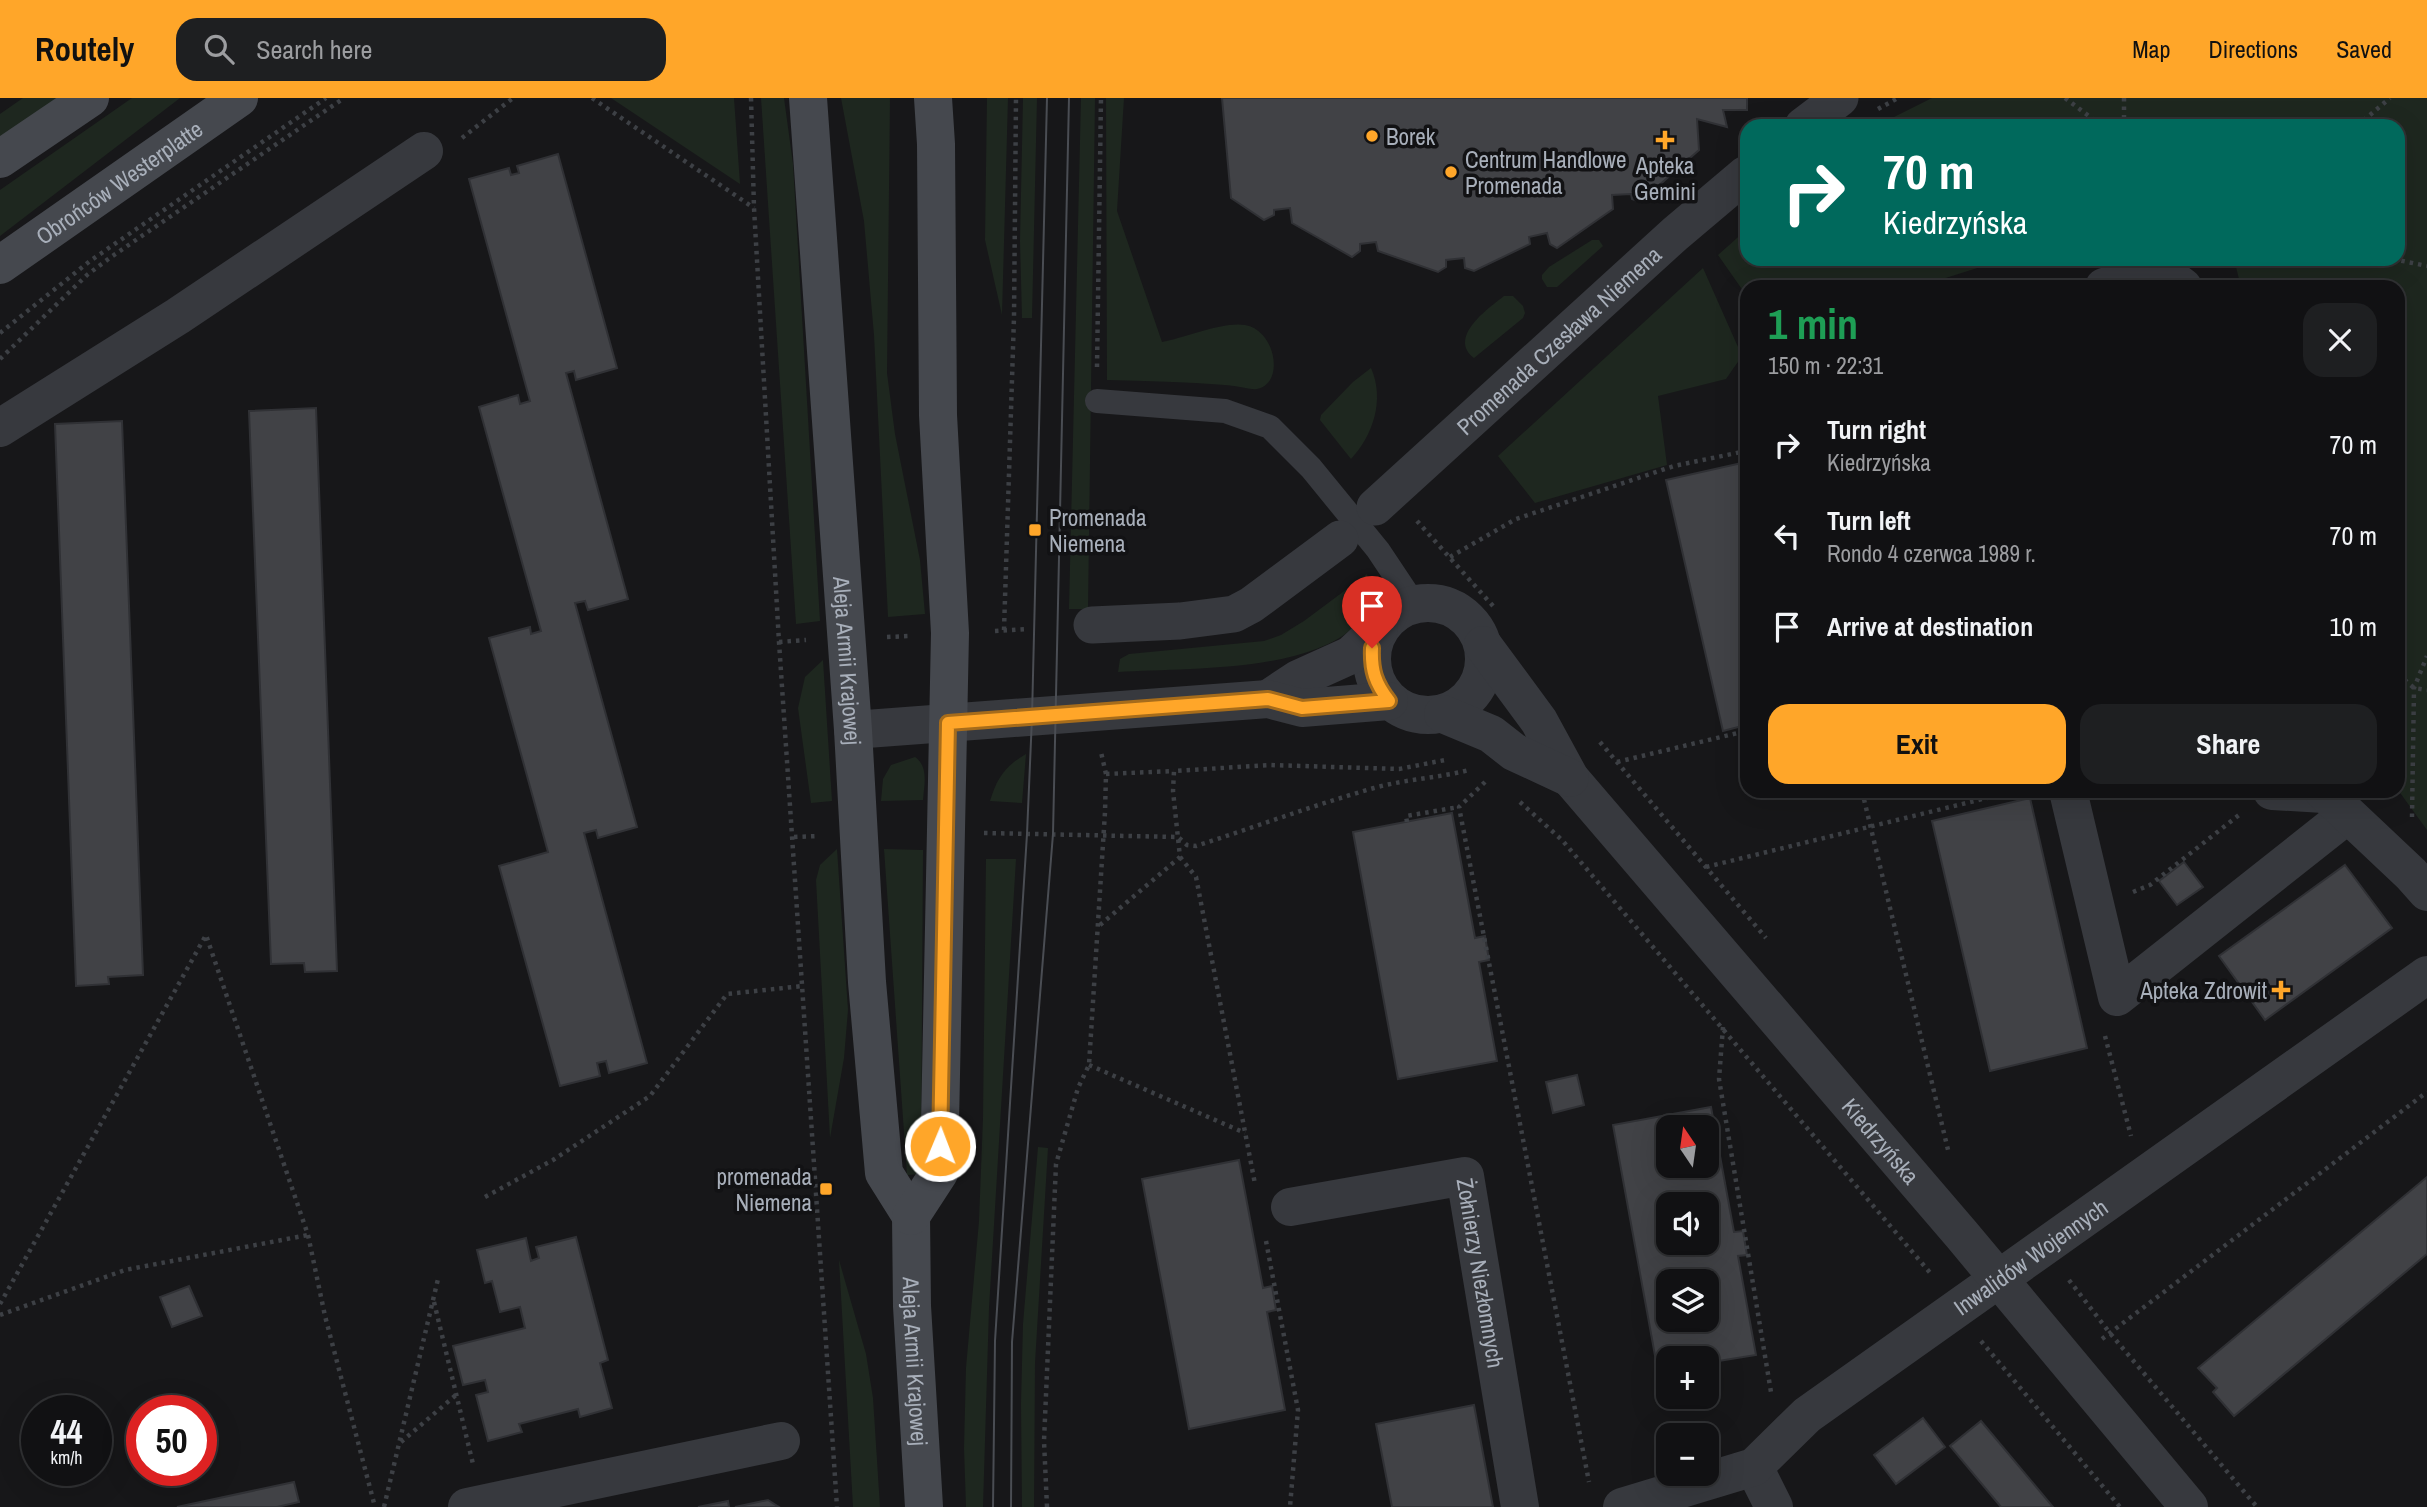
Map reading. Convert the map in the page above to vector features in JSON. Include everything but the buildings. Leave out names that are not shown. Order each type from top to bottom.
[{"type":"main road","points":[[0,159],[90,98]]},
{"type":"main road","name":"Obrońców Westerplatte","points":[[0,265],[239,98]]},
{"type":"main road","name":"Aleja Armii Krajowej","points":[[808,98],[853,730],[867,982],[884,1173],[911,1216],[912,1306],[924,1507]]},
{"type":"main road","points":[[911,1216],[939,1173],[950,633],[938,415],[936,144],[933,98]]},
{"type":"street","points":[[1812,119],[1840,98]]},
{"type":"street","points":[[0,428],[178,316],[424,151]]},
{"type":"street","name":"Promenada Czesława Niemena","points":[[1384,499],[1675,234],[1740,179]]},
{"type":"street","points":[[2127,280],[2160,270],[2174,280]]},
{"type":"street","points":[[1092,625],[1180,621],[1234,614],[1251,605],[1340,539]]},
{"type":"street","points":[[1268,699],[1298,679],[1351,655],[1394,613],[1414,604],[1437,603],[1457,611],[1474,625],[1491,630],[1477,688],[1462,705],[1443,714],[1424,716],[1405,711],[1389,701],[1377,686],[1371,667],[1372,648],[1379,629]]},
{"type":"street","name":"Kiedrzyńska","points":[[1491,630],[1570,778],[2000,1279],[2189,1507]]},
{"type":"street","points":[[853,730],[1268,699],[1302,708],[1389,701]]},
{"type":"street","name":"Kiedrzyńska","points":[[1443,714],[1492,734],[1514,752],[1570,778]]},
{"type":"street","points":[[2070,798],[2117,997],[2331,800],[2419,883]]},
{"type":"street","name":"Inwalidów Wojennych","points":[[1612,1493],[1754,1467],[1807,1415],[2427,975]]},
{"type":"street","name":"Żołnierzy Niezłomnych","points":[[1290,1207],[1465,1175],[1520,1507]]},
{"type":"street","points":[[467,1507],[781,1441]]},
{"type":"street","points":[[1754,1467],[1774,1507]]},
{"type":"lane","points":[[1097,401],[1225,411],[1270,427],[1311,468],[1378,550],[1414,604]]},
{"type":"path","points":[[0,333],[90,261],[326,98]]},
{"type":"path","points":[[0,359],[87,275],[344,98]]},
{"type":"path","points":[[424,151],[465,137],[513,98]]},
{"type":"path","points":[[592,98],[754,208]]},
{"type":"path","points":[[1004,630],[1014,317],[1016,98]]},
{"type":"path","points":[[1097,401],[1101,98]]},
{"type":"path","points":[[2065,98],[2093,119]]},
{"type":"path","points":[[2124,98],[2124,119]]},
{"type":"path","points":[[2365,119],[2390,98]]},
{"type":"path","points":[[750,100],[779,642],[837,1507]]},
{"type":"path","points":[[2405,261],[2427,266]]},
{"type":"path","points":[[1450,557],[1516,519],[1674,466],[1740,452]]},
{"type":"path","points":[[1384,499],[1450,557],[1491,630]]},
{"type":"path","points":[[995,631],[1027,629]]},
{"type":"path","points":[[886,637],[912,635]]},
{"type":"path","points":[[779,642],[807,640]]},
{"type":"path","points":[[2419,883],[2414,688],[2427,656]]},
{"type":"path","points":[[2405,680],[2414,688],[2427,690]]},
{"type":"path","points":[[1592,732],[1768,941]]},
{"type":"path","points":[[1617,762],[1740,732]]},
{"type":"path","points":[[1047,1507],[1044,1441],[1056,1164],[1063,1135],[1088,1065],[1099,925],[1106,774],[1099,744]]},
{"type":"path","points":[[1106,774],[1270,765],[1399,769],[1455,758]]},
{"type":"path","points":[[990,834],[1178,837],[1187,845],[1196,846],[1374,788],[1413,779],[1452,775],[1476,768]]},
{"type":"path","points":[[1174,771],[1173,791],[1180,857],[1196,877],[1255,1186]]},
{"type":"path","points":[[1407,822],[1406,816],[1459,807],[1492,775]]},
{"type":"path","points":[[1864,798],[1950,1158],[1942,1147]]},
{"type":"path","points":[[1706,867],[1986,798]]},
{"type":"path","points":[[1517,799],[1562,840],[1936,1281]]},
{"type":"path","points":[[1459,807],[1588,1483],[1612,1493]]},
{"type":"path","points":[[2096,906],[2150,885],[2240,814]]},
{"type":"path","points":[[1099,925],[1180,857]]},
{"type":"path","points":[[0,1304],[206,935],[308,1235],[325,1316],[375,1507]]},
{"type":"path","points":[[485,1197],[553,1160],[650,1096],[727,994],[803,986]]},
{"type":"path","points":[[1723,1027],[1719,1079],[1773,1403]]},
{"type":"path","points":[[1088,1065],[1245,1133]]},
{"type":"path","points":[[2109,1332],[2427,1092]]},
{"type":"path","points":[[0,1315],[125,1270],[308,1235]]},
{"type":"path","points":[[1265,1239],[1298,1410],[1290,1507]]},
{"type":"path","points":[[2064,1273],[2109,1332],[2257,1507]]},
{"type":"path","points":[[384,1507],[438,1279]]},
{"type":"path","points":[[433,1301],[474,1470]]},
{"type":"path","points":[[1979,1338],[2120,1507]]},
{"type":"path","points":[[399,1444],[456,1395]]},
{"type":"shaded area","points":[[23,98],[59,98],[0,138],[0,114]]},
{"type":"shaded area","points":[[132,98],[180,98],[0,236],[0,190]]},
{"type":"shaded area","points":[[611,98],[734,98],[740,184]]},
{"type":"shaded area","points":[[761,98],[784,98],[793,164],[820,621],[796,624]]},
{"type":"shaded area","points":[[841,98],[890,98],[887,373],[895,434],[920,560],[925,614],[888,617],[874,335],[864,221]]},
{"type":"shaded area","points":[[987,98],[1008,98],[1002,315],[985,240]]},
{"type":"shaded area","points":[[1023,98],[1037,98],[1032,318],[1022,318],[1020,241]]},
{"type":"shaded area","points":[[1081,98],[1095,98],[1088,609],[1069,609]]},
{"type":"shaded area","points":[[1106,98],[1124,98],[1117,211],[1162,342],[1227,325],[1245,325],[1256,329],[1264,336],[1273,357],[1274,368],[1266,385],[1254,389],[1228,385],[1107,380]]},
{"type":"shaded area","points":[[1932,98],[2427,98],[2427,830],[2404,798],[2405,280],[2239,280],[2236,266],[2405,266],[2405,119],[1890,119]]},
{"type":"shaded area","points":[[1740,235],[1740,266],[1984,266],[1939,280],[1740,280],[1740,286],[1718,255]]},
{"type":"shaded area","points":[[1592,240],[1599,240],[1603,246],[1557,287],[1547,287],[1542,275],[1549,267]]},
{"type":"shaded area","points":[[1703,268],[1740,351],[1740,359],[1726,379],[1658,396],[1667,465],[1535,503],[1498,456]]},
{"type":"shaded area","points":[[1504,296],[1513,296],[1523,306],[1523,318],[1474,358],[1467,350],[1465,341],[1468,332],[1481,315]]},
{"type":"shaded area","points":[[1371,368],[1377,405],[1371,428],[1351,459],[1320,420],[1321,415],[1353,382]]},
{"type":"shaded area","points":[[1367,574],[1373,597],[1367,615],[1333,641],[1306,652],[1242,665],[1118,672],[1120,659],[1129,654],[1264,641],[1281,635]]},
{"type":"shaded area","points":[[823,660],[832,801],[811,803],[798,708],[805,677]]},
{"type":"shaded area","points":[[1026,754],[1022,803],[990,801],[1003,773]]},
{"type":"shaded area","points":[[915,757],[924,771],[923,800],[881,801],[883,779],[891,765]]},
{"type":"shaded area","points":[[837,849],[848,1010],[844,1058],[830,1138],[816,880],[820,865]]},
{"type":"shaded area","points":[[884,849],[923,850],[921,1174],[907,1175]]},
{"type":"shaded area","points":[[986,859],[1016,859],[989,1308],[983,1507],[966,1507],[966,1368],[979,1221],[983,1118]]},
{"type":"shaded area","points":[[1038,1147],[1048,1148],[1035,1363],[1034,1507],[1022,1507],[1023,1324]]},
{"type":"shaded area","points":[[839,1260],[866,1354],[873,1398],[880,1507],[853,1507]]},
{"type":"tram line","points":[[993,1507],[995,1341],[1032,717],[1047,98]]},
{"type":"tram line","points":[[1011,1507],[1012,1342],[1053,834],[1069,98]]},
{"type":"place","name":"Borek","points":[[1372,136]]},
{"type":"place","name":"Apteka Gemini","points":[[1665,140]]},
{"type":"place","name":"Centrum Handlowe Promenada","points":[[1451,172]]},
{"type":"place","name":"Promenada Niemena","points":[[1035,530]]},
{"type":"place","name":"Apteka Zdrowit","points":[[2281,990]]},
{"type":"place","name":"promenada Niemena","points":[[826,1189]]},
{"type":"route","points":[[940,1146],[948,723],[1268,699],[1302,708],[1389,701],[1377,686],[1371,667],[1372,648]]}]
